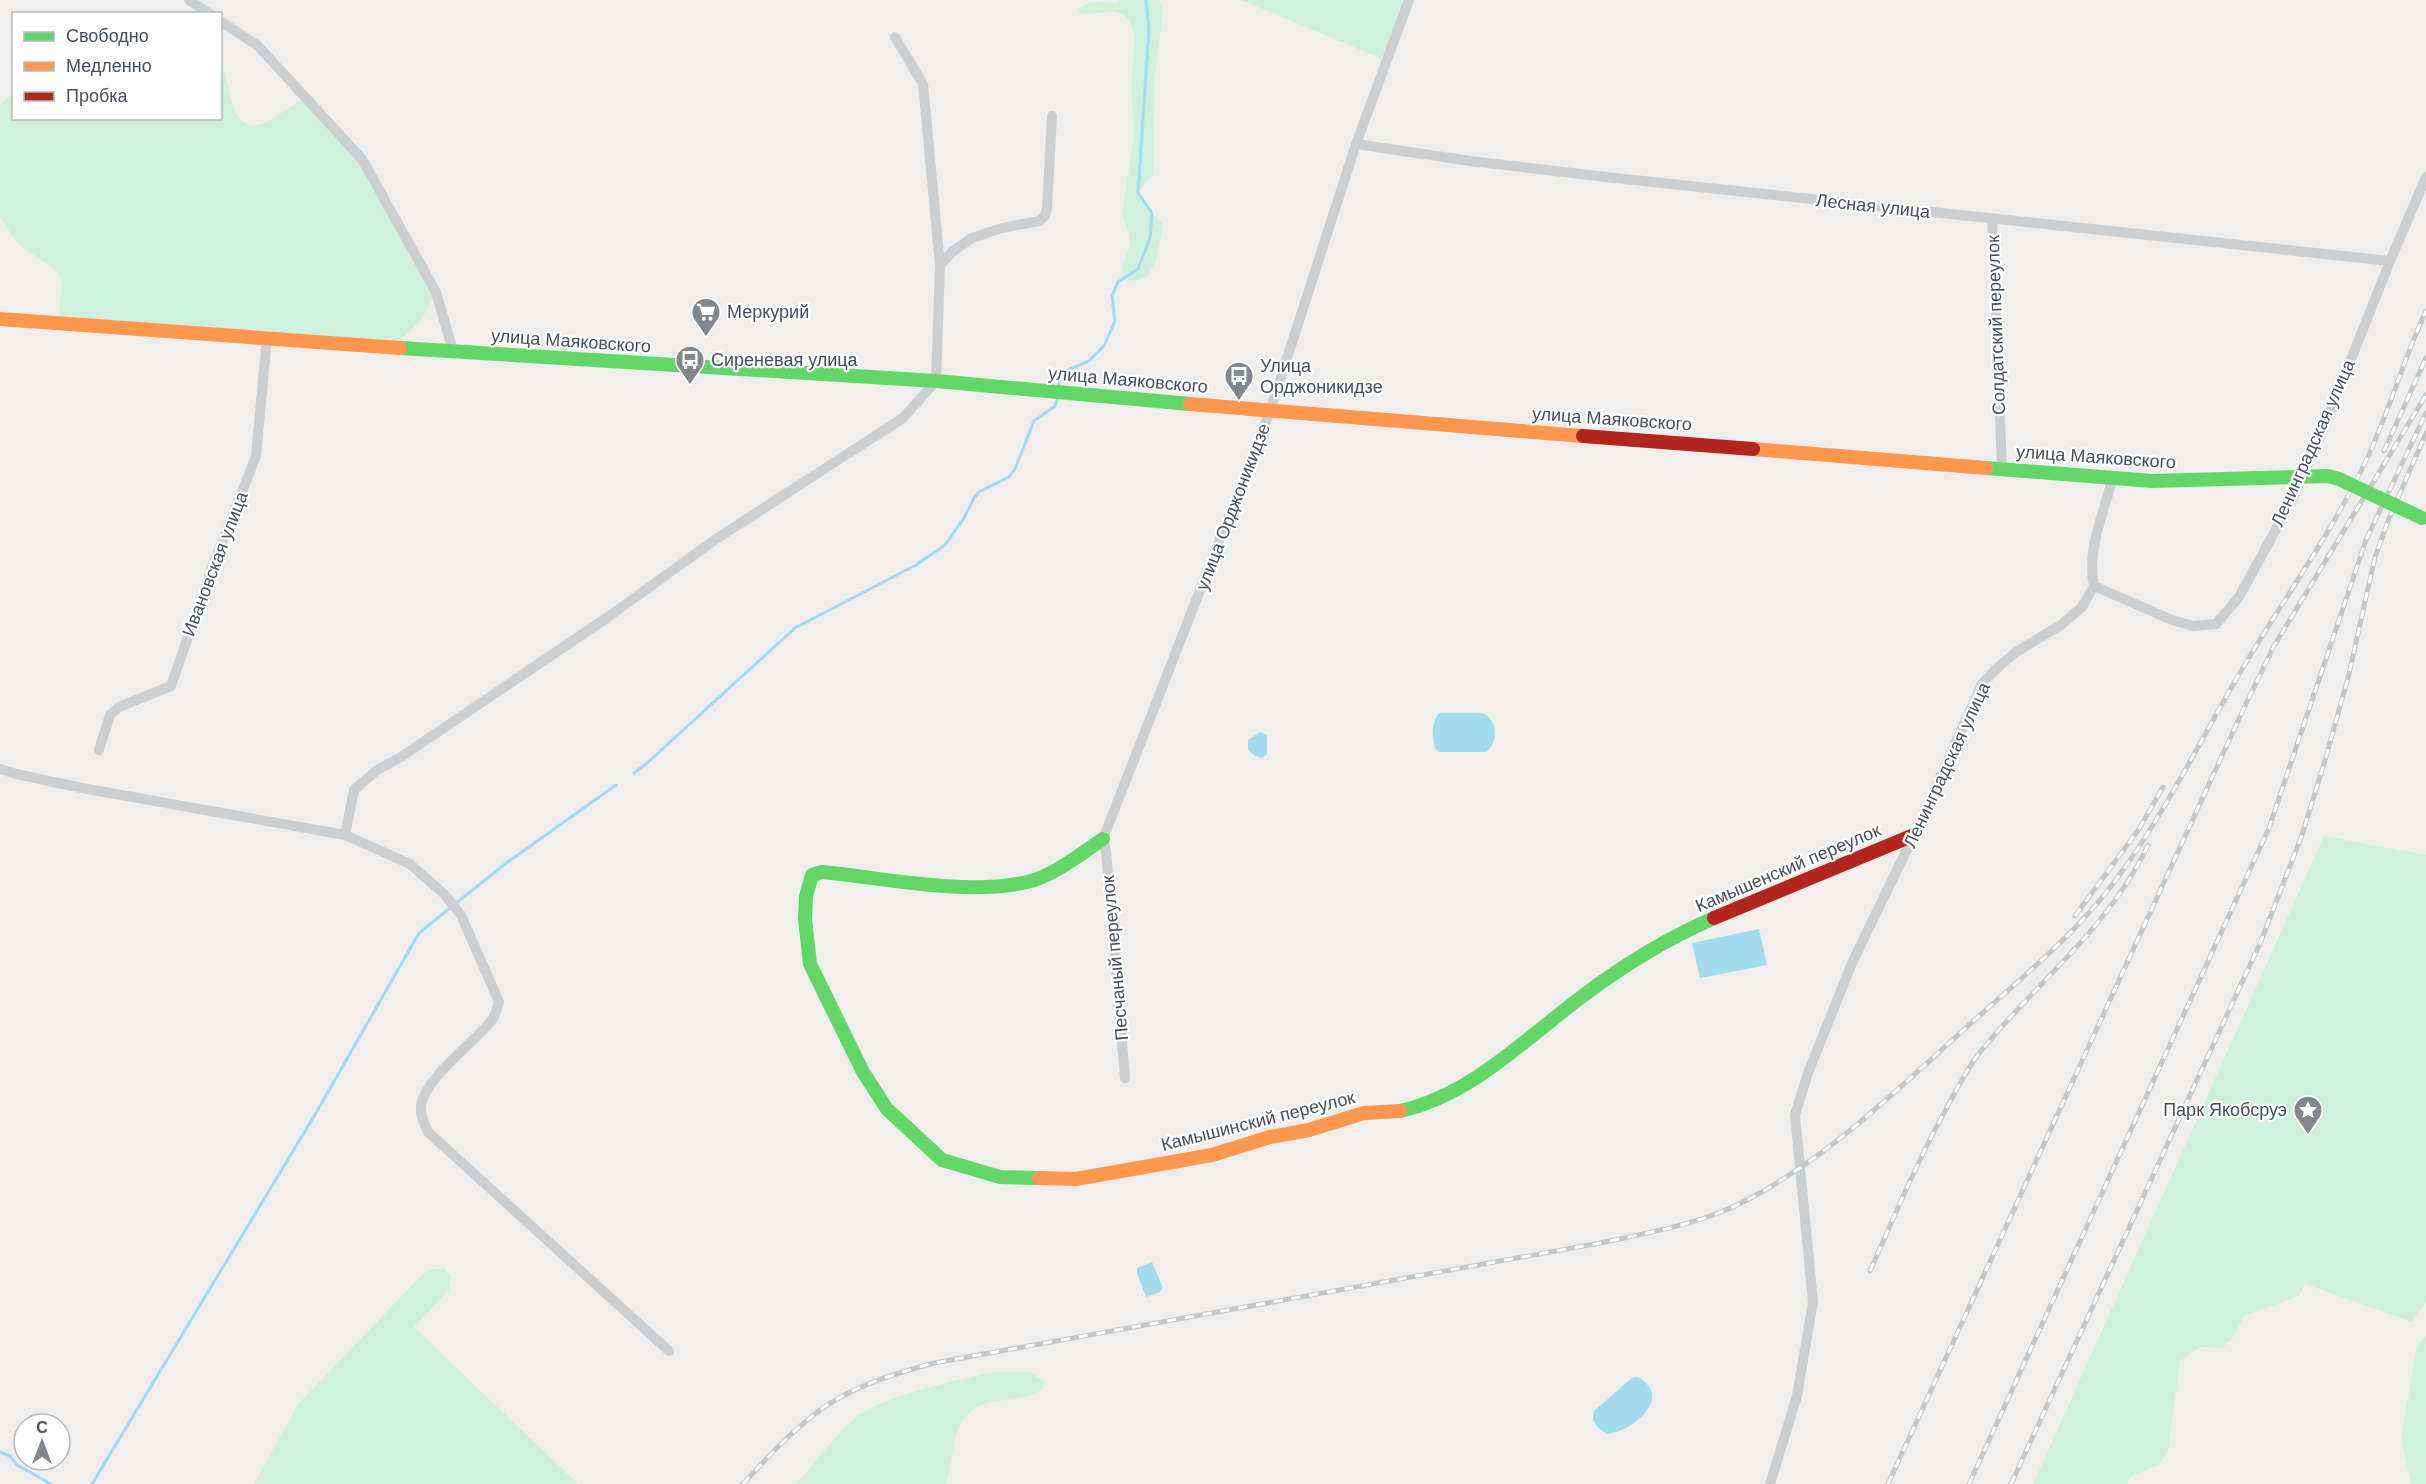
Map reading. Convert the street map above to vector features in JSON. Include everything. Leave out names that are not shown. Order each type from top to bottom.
[{"type":"street","points":[[189,0],[207,12]]},
{"type":"street","name":"улица Орджоникидзе","points":[[1103,839],[1270,411],[1356,144],[1409,0]]},
{"type":"street","points":[[222,22],[257,45],[362,159],[436,292],[453,351]]},
{"type":"street","points":[[345,835],[354,790],[377,770],[400,757],[608,616],[716,538],[903,418],[936,381],[940,265],[923,84],[895,37]]},
{"type":"street","points":[[940,265],[952,251],[972,238],[1002,228],[1039,221],[1045,216],[1052,116]]},
{"type":"street","name":"Лесная улица","points":[[1356,144],[1538,169],[2390,261]]},
{"type":"street","name":"Ленинградская улица","points":[[1770,1484],[1797,1396],[1813,1302],[1795,1115],[1808,1073],[1852,963],[1914,835],[1982,684],[2003,663],[2061,625],[2082,607],[2094,586],[2172,620],[2193,626],[2216,624],[2239,597],[2292,500],[2426,177]]},
{"type":"street","name":"Солдатский переулок","points":[[1992,219],[2002,468]]},
{"type":"street","name":"улица Маяковского","points":[[0,319],[453,351],[936,381],[1079,392],[1270,411],[2163,481],[2328,476],[2424,518]]},
{"type":"street","name":"Ивановская улица","points":[[99,750],[107,721],[118,706],[171,686],[213,565],[256,456],[267,338]]},
{"type":"street","points":[[2094,586],[2090,569],[2113,477]]},
{"type":"street","points":[[0,769],[82,788],[345,835],[410,864],[444,894],[461,915],[499,1002],[494,1018],[425,1092],[421,1106],[422,1118],[428,1132],[669,1351]]},
{"type":"street","name":"Камышенский переулок","points":[[1677,934],[1914,835]]},
{"type":"street","name":"Камышинский переулок","points":[[1103,839],[1029,882],[971,888],[822,872],[812,875],[808,884],[806,909],[807,951],[810,964],[862,1072],[886,1109],[942,1160],[1000,1177],[1076,1179],[1212,1155],[1270,1137],[1309,1130],[1364,1113],[1401,1111],[1433,1102],[1474,1080],[1586,993],[1677,934]]},
{"type":"street","name":"Песчаный переулок","points":[[1103,839],[1106,851],[1125,1078]]},
{"type":"green space","points":[[1120,0],[1159,0],[1163,12],[1155,74],[1153,174],[1138,193],[1163,224],[1156,261],[1147,277],[1136,281],[1124,279],[1122,266],[1130,246],[1129,234],[1122,214],[1134,135],[1131,86],[1135,36],[1130,21],[1124,15],[1115,12],[1081,14],[1078,10],[1091,3],[1116,3]]},
{"type":"green space","points":[[1241,0],[1409,0],[1387,61]]},
{"type":"green space","points":[[222,61],[234,107],[246,124],[256,125],[270,120],[306,98],[362,159],[436,292],[422,319],[394,347],[60,323],[59,305],[62,286],[58,272],[18,244],[0,217],[0,104],[12,95],[12,120],[222,120]]},
{"type":"green space","name":"Парк Якобсруэ","points":[[2324,836],[2426,855],[2426,1302],[2412,1322],[2305,1284],[2299,1296],[2244,1316],[2232,1339],[2222,1348],[2200,1347],[2180,1361],[2168,1451],[2159,1465],[2129,1477],[2128,1484],[2033,1484]]},
{"type":"green space","points":[[432,1269],[444,1269],[451,1276],[449,1290],[414,1327],[578,1484],[254,1484],[298,1404],[424,1273]]},
{"type":"green space","points":[[2426,1336],[2426,1484],[2411,1484],[2401,1438],[2417,1346]]},
{"type":"green space","points":[[998,1372],[1029,1372],[1045,1381],[1043,1389],[1016,1399],[982,1405],[971,1411],[963,1420],[958,1431],[946,1484],[796,1484],[839,1433],[867,1411],[923,1389]]},
{"type":"water","points":[[1439,713],[1482,713],[1487,716],[1494,725],[1495,731],[1490,748],[1486,752],[1439,752],[1435,748],[1433,726]]},
{"type":"water","points":[[1260,732],[1267,735],[1267,754],[1262,758],[1248,750],[1248,740]]},
{"type":"water","points":[[1759,929],[1767,965],[1700,978],[1692,943]]},
{"type":"water","points":[[1152,1262],[1163,1288],[1160,1292],[1146,1297],[1137,1268]]},
{"type":"water","points":[[1637,1377],[1648,1385],[1652,1394],[1651,1403],[1638,1420],[1617,1432],[1607,1434],[1594,1421],[1595,1410],[1632,1378]]},
{"type":"waterway","points":[[1059,387],[1059,378],[1063,372],[1089,361],[1104,346],[1115,321],[1112,296],[1118,282],[1138,269],[1150,238],[1152,213],[1138,193],[1149,29],[1146,0]]},
{"type":"waterway","points":[[634,773],[795,628],[916,565],[945,545],[979,492],[1009,477],[1015,469],[1034,421],[1055,406],[1058,397]]},
{"type":"waterway","points":[[92,1484],[316,1113],[419,933],[505,864],[616,785]]},
{"type":"waterway","points":[[0,1452],[10,1456],[17,1465],[51,1484]]},
{"type":"railway","points":[[743,1484],[787,1438],[816,1413],[857,1389],[903,1372],[934,1363],[1657,1231],[1731,1208],[1781,1181],[1840,1138],[1897,1091],[2065,938],[2112,885],[2150,829],[2235,680],[2348,496],[2370,453],[2426,311]]},
{"type":"railway","points":[[2384,451],[2426,358]]},
{"type":"railway","points":[[1888,1484],[2274,646],[2426,395]]},
{"type":"railway","points":[[1969,1484],[2269,828],[2366,540],[2426,413]]},
{"type":"railway","points":[[2011,1484],[2261,941],[2302,835],[2326,757],[2349,674],[2375,557],[2426,433]]},
{"type":"railway","points":[[2075,916],[2139,829],[2163,787]]},
{"type":"railway","points":[[1870,1271],[1925,1150],[1973,1062],[1999,1030],[2092,930],[2132,875],[2148,845]]},
{"type":"traffic: fast","points":[[400,348],[936,381],[1190,404]]},
{"type":"traffic: fast","points":[[1986,468],[2152,481],[2260,478]]},
{"type":"traffic: fast","points":[[2260,478],[2328,476],[2422,518]]},
{"type":"traffic: fast","points":[[1039,1178],[1000,1177],[942,1160],[887,1109],[863,1072],[810,964],[805,919],[806,896],[812,875],[822,872],[952,887],[1003,886],[1027,882],[1056,870],[1103,839]]},
{"type":"traffic: fast","points":[[1400,1111],[1426,1103],[1475,1079],[1615,973],[1663,943],[1714,918]]},
{"type":"traffic: slow","points":[[0,319],[400,348]]},
{"type":"traffic: slow","points":[[1190,404],[1583,436]]},
{"type":"traffic: slow","points":[[1753,449],[1986,468]]},
{"type":"traffic: slow","points":[[1039,1178],[1076,1179],[1212,1155],[1270,1137],[1309,1130],[1364,1113],[1400,1111]]},
{"type":"traffic: jam","points":[[1583,436],[1753,449]]},
{"type":"traffic: jam","points":[[1714,918],[1914,835]]},
{"type":"place","name":"Меркурий","points":[[706,338]]},
{"type":"place","name":"Сиреневая улица","points":[[690,386]]},
{"type":"place","name":"Улица Орджоникидзе","points":[[1239,402]]},
{"type":"place","name":"Парк Якобсруэ","points":[[2308,1136]]}]
